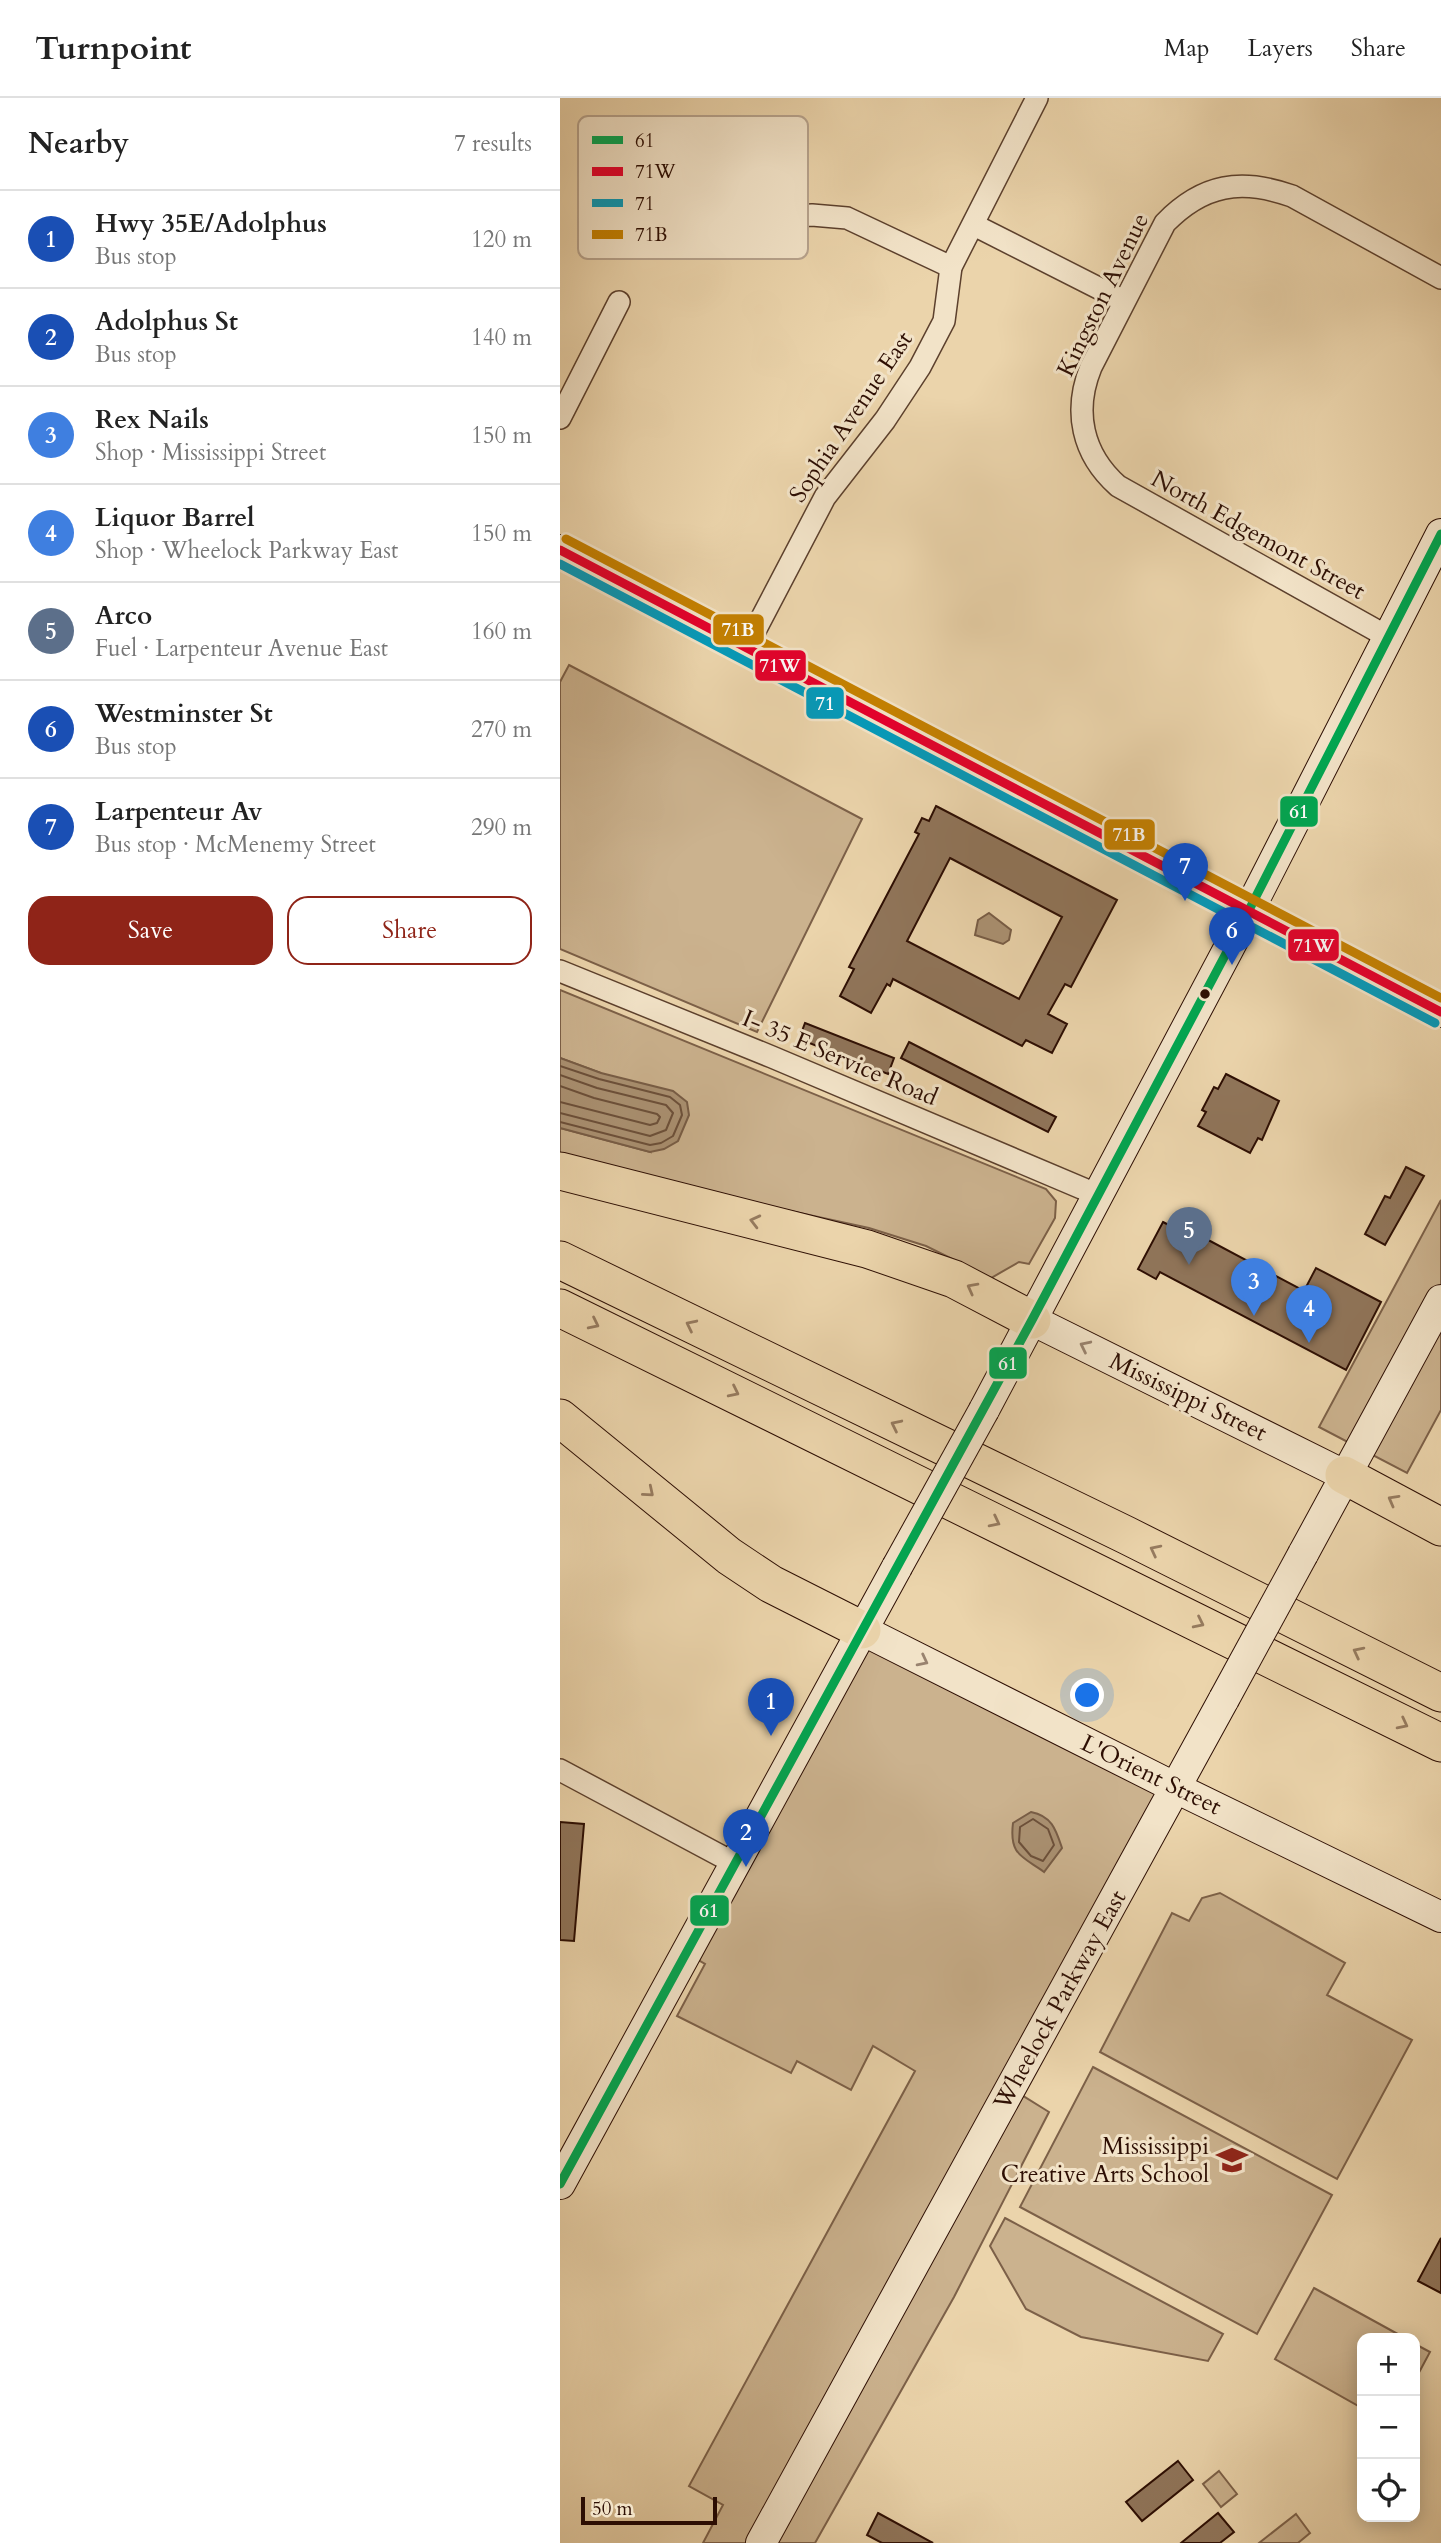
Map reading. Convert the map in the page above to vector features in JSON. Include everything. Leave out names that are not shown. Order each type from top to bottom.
[{"type":"highway","points":[[560,1171],[867,1249],[954,1279],[1032,1320]]},
{"type":"highway","points":[[560,1260],[1126,1535],[1441,1693]]},
{"type":"highway","points":[[560,1308],[1441,1743]]},
{"type":"highway","points":[[560,1418],[729,1556],[771,1584],[862,1630]]},
{"type":"highway","points":[[1344,1475],[1441,1527]]},
{"type":"street","name":"Sophia Avenue East","points":[[747,646],[825,497],[885,420],[920,367],[944,321],[951,267],[1037,98]]},
{"type":"street","name":"Kingston Avenue","points":[[1105,475],[1093,458],[1082,421],[1081,401],[1091,367],[1165,223],[1195,198],[1214,190],[1246,185],[1292,196],[1441,278]]},
{"type":"street","points":[[808,215],[847,218],[951,267]]},
{"type":"street","points":[[974,225],[1124,301]]},
{"type":"street","points":[[560,418],[619,302]]},
{"type":"street","name":"North Edgemont Street","points":[[1105,475],[1140,500],[1388,637]]},
{"type":"street","points":[[560,2184],[1032,1320],[1248,912],[1441,534]]},
{"type":"street","points":[[560,550],[1441,1012]]},
{"type":"street","name":"I- 35 E Service Road","points":[[560,971],[1098,1195]]},
{"type":"street","name":"Wheelock Parkway East","points":[[761,2543],[1441,1300]]},
{"type":"street","name":"Mississippi Street","points":[[1032,1320],[1344,1475]]},
{"type":"street","name":"L'Orient Street","points":[[862,1630],[1176,1788],[1441,1917]]},
{"type":"street","points":[[560,1770],[734,1863]]},
{"type":"shaded area","points":[[569,665],[862,819],[757,1032],[560,949],[560,682]]},
{"type":"shaded area","points":[[560,990],[1046,1189],[1056,1201],[1055,1218],[1029,1264],[1019,1262],[991,1278],[926,1246],[869,1228],[560,1161],[560,1128],[650,1152],[601,1073],[560,1058]]},
{"type":"shaded area","points":[[1441,1200],[1441,1410],[1407,1473],[1319,1427]]},
{"type":"shaded area","points":[[862,1630],[1176,1788],[1012,2089],[1049,2112],[954,2297],[815,2543],[703,2543],[723,2505],[689,2486],[915,2071],[873,2046],[851,2090],[797,2061],[791,2073],[677,2016],[705,1964],[686,1953]]},
{"type":"shaded area","points":[[1220,1893],[1345,1963],[1327,1995],[1412,2040],[1337,2179],[1100,2052],[1172,1913],[1189,1921],[1202,1898]]},
{"type":"shaded area","points":[[1093,2067],[1332,2195],[1257,2334],[1020,2207]]},
{"type":"shaded area","points":[[1005,2218],[1223,2334],[1208,2361],[1081,2337],[1026,2309],[990,2246]]},
{"type":"shaded area","points":[[1314,2288],[1396,2333],[1357,2333],[1357,2405],[1275,2359]]},
{"type":"shaded area","points":[[1420,2347],[1430,2352],[1420,2371]]},
{"type":"shaded area","points":[[1219,2471],[1237,2494],[1221,2507],[1203,2484]]},
{"type":"shaded area","points":[[1296,2514],[1310,2533],[1298,2543],[1259,2543]]},
{"type":"water","points":[[989,913],[1011,930],[1009,940],[1003,944],[975,935],[978,920]]},
{"type":"water","points":[[560,1058],[601,1073],[673,1091],[687,1102],[689,1115],[678,1141],[664,1149],[650,1152],[560,1128]]},
{"type":"water","points":[[1031,1812],[1048,1820],[1062,1848],[1044,1872],[1023,1858],[1013,1842],[1013,1823]]},
{"type":"building","points":[[936,806],[1117,900],[1071,987],[1065,984],[1048,1014],[1067,1024],[1052,1053],[1026,1040],[1022,1046],[893,979],[890,986],[887,984],[871,1013],[840,996],[854,969],[849,967],[919,834],[915,832],[922,818],[929,821]],"holes":[[[950,858],[1062,917],[1019,999],[907,941]]]},
{"type":"building","points":[[805,1023],[894,1058],[888,1074],[799,1039]]},
{"type":"building","points":[[909,1042],[1056,1117],[1048,1132],[901,1058]]},
{"type":"building","points":[[1226,1074],[1279,1101],[1262,1140],[1258,1138],[1250,1153],[1198,1126],[1206,1112],[1202,1110],[1214,1087],[1218,1089]]},
{"type":"building","points":[[1406,1167],[1424,1176],[1385,1245],[1365,1234],[1385,1196],[1390,1198]]},
{"type":"building","points":[[1163,1222],[1195,1239],[1197,1234],[1304,1291],[1316,1268],[1381,1302],[1346,1370],[1160,1272],[1156,1279],[1138,1269]]},
{"type":"building","points":[[560,1822],[584,1824],[574,1941],[560,1940]]},
{"type":"building","points":[[1441,2238],[1441,2293],[1418,2281]]},
{"type":"building","points":[[1178,2461],[1193,2480],[1142,2521],[1126,2502]]},
{"type":"building","points":[[878,2513],[933,2543],[882,2543],[867,2535]]},
{"type":"building","points":[[1218,2513],[1234,2532],[1220,2543],[1181,2543]]},
{"type":"transit line","name":"61","points":[[560,2184],[1032,1320],[1248,912],[1441,534]]},
{"type":"transit line","name":"71B","points":[[566,539],[1441,998]]},
{"type":"transit line","name":"71W","points":[[560,550],[1441,1012]]},
{"type":"transit line","name":"71","points":[[560,564],[1435,1023]]},
{"type":"place","name":"Larpenteur Av","points":[[1185,901]]},
{"type":"place","name":"Westminster St","points":[[1232,965]]},
{"type":"place","name":"Arco","points":[[1189,1265]]},
{"type":"place","name":"Rex Nails","points":[[1254,1316]]},
{"type":"place","name":"Liquor Barrel","points":[[1309,1343]]},
{"type":"place","name":"Hwy 35E/Adolphus","points":[[771,1736]]},
{"type":"place","name":"Adolphus St","points":[[746,1867]]},
{"type":"place","name":"Mississippi Creative Arts School","points":[[1232,2160]]}]
